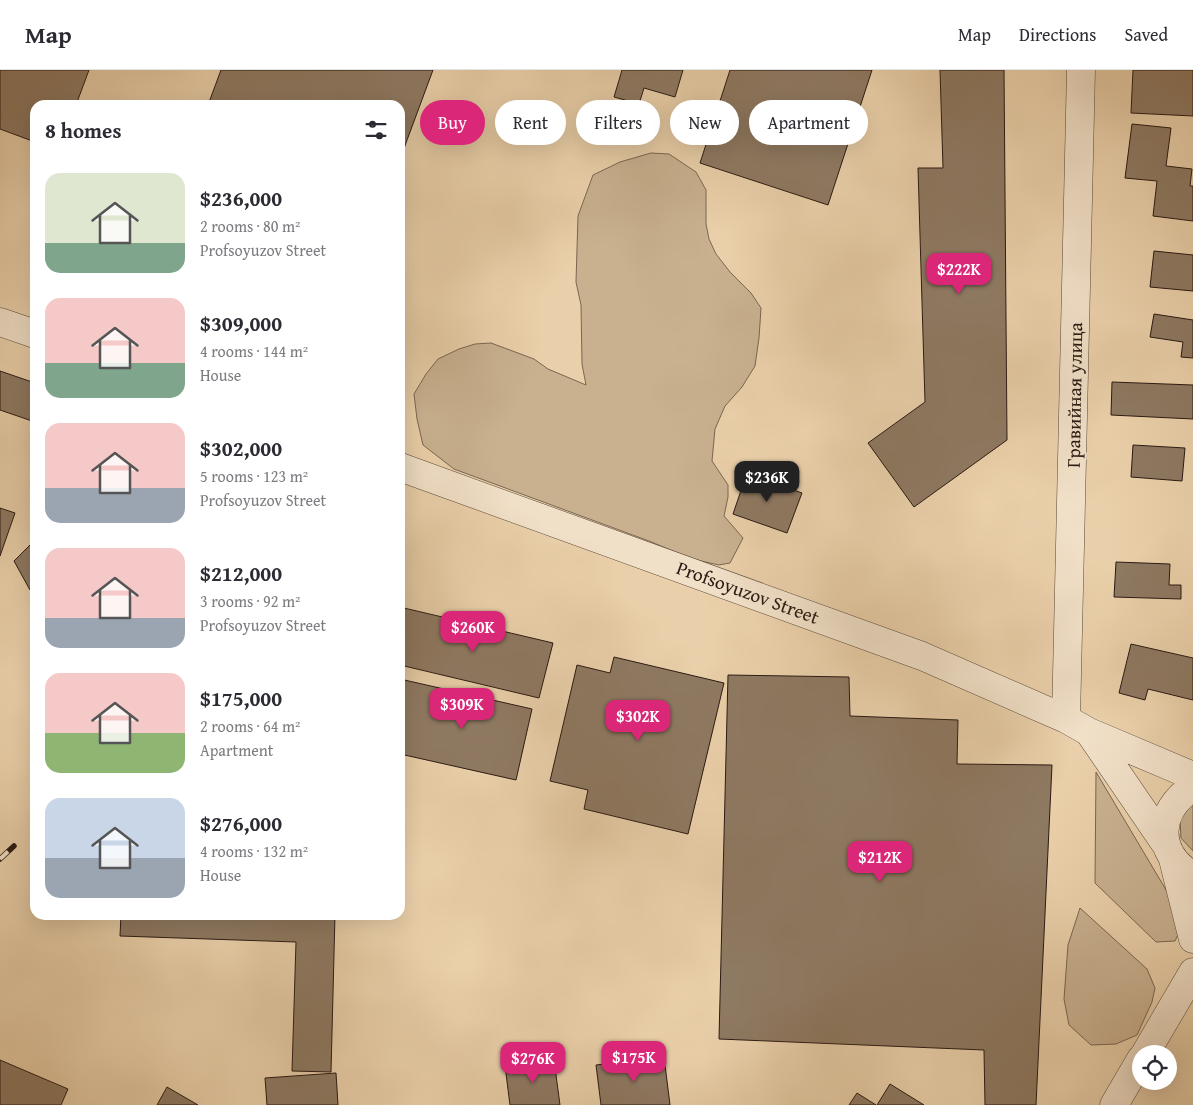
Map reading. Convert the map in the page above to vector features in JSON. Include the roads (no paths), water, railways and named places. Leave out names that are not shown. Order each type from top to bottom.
[{"type":"street","name":"Гравийная улица","points":[[1066,719],[1081,70]]},
{"type":"street","points":[[0,322],[30,332]]},
{"type":"street","name":"Profsoyuzov Street","points":[[405,468],[922,656],[1066,719],[1089,732],[1193,776]]},
{"type":"street","name":"Profsoyuzov Street","points":[[1089,732],[1178,861]]},
{"type":"street","points":[[1193,786],[1181,794],[1172,805],[1166,818],[1164,832],[1178,861],[1193,939]]},
{"type":"street","points":[[1150,1045],[1193,972]]},
{"type":"street","points":[[1114,1105],[1132,1074]]},
{"type":"railway","points":[[0,859],[14,846]]}]
